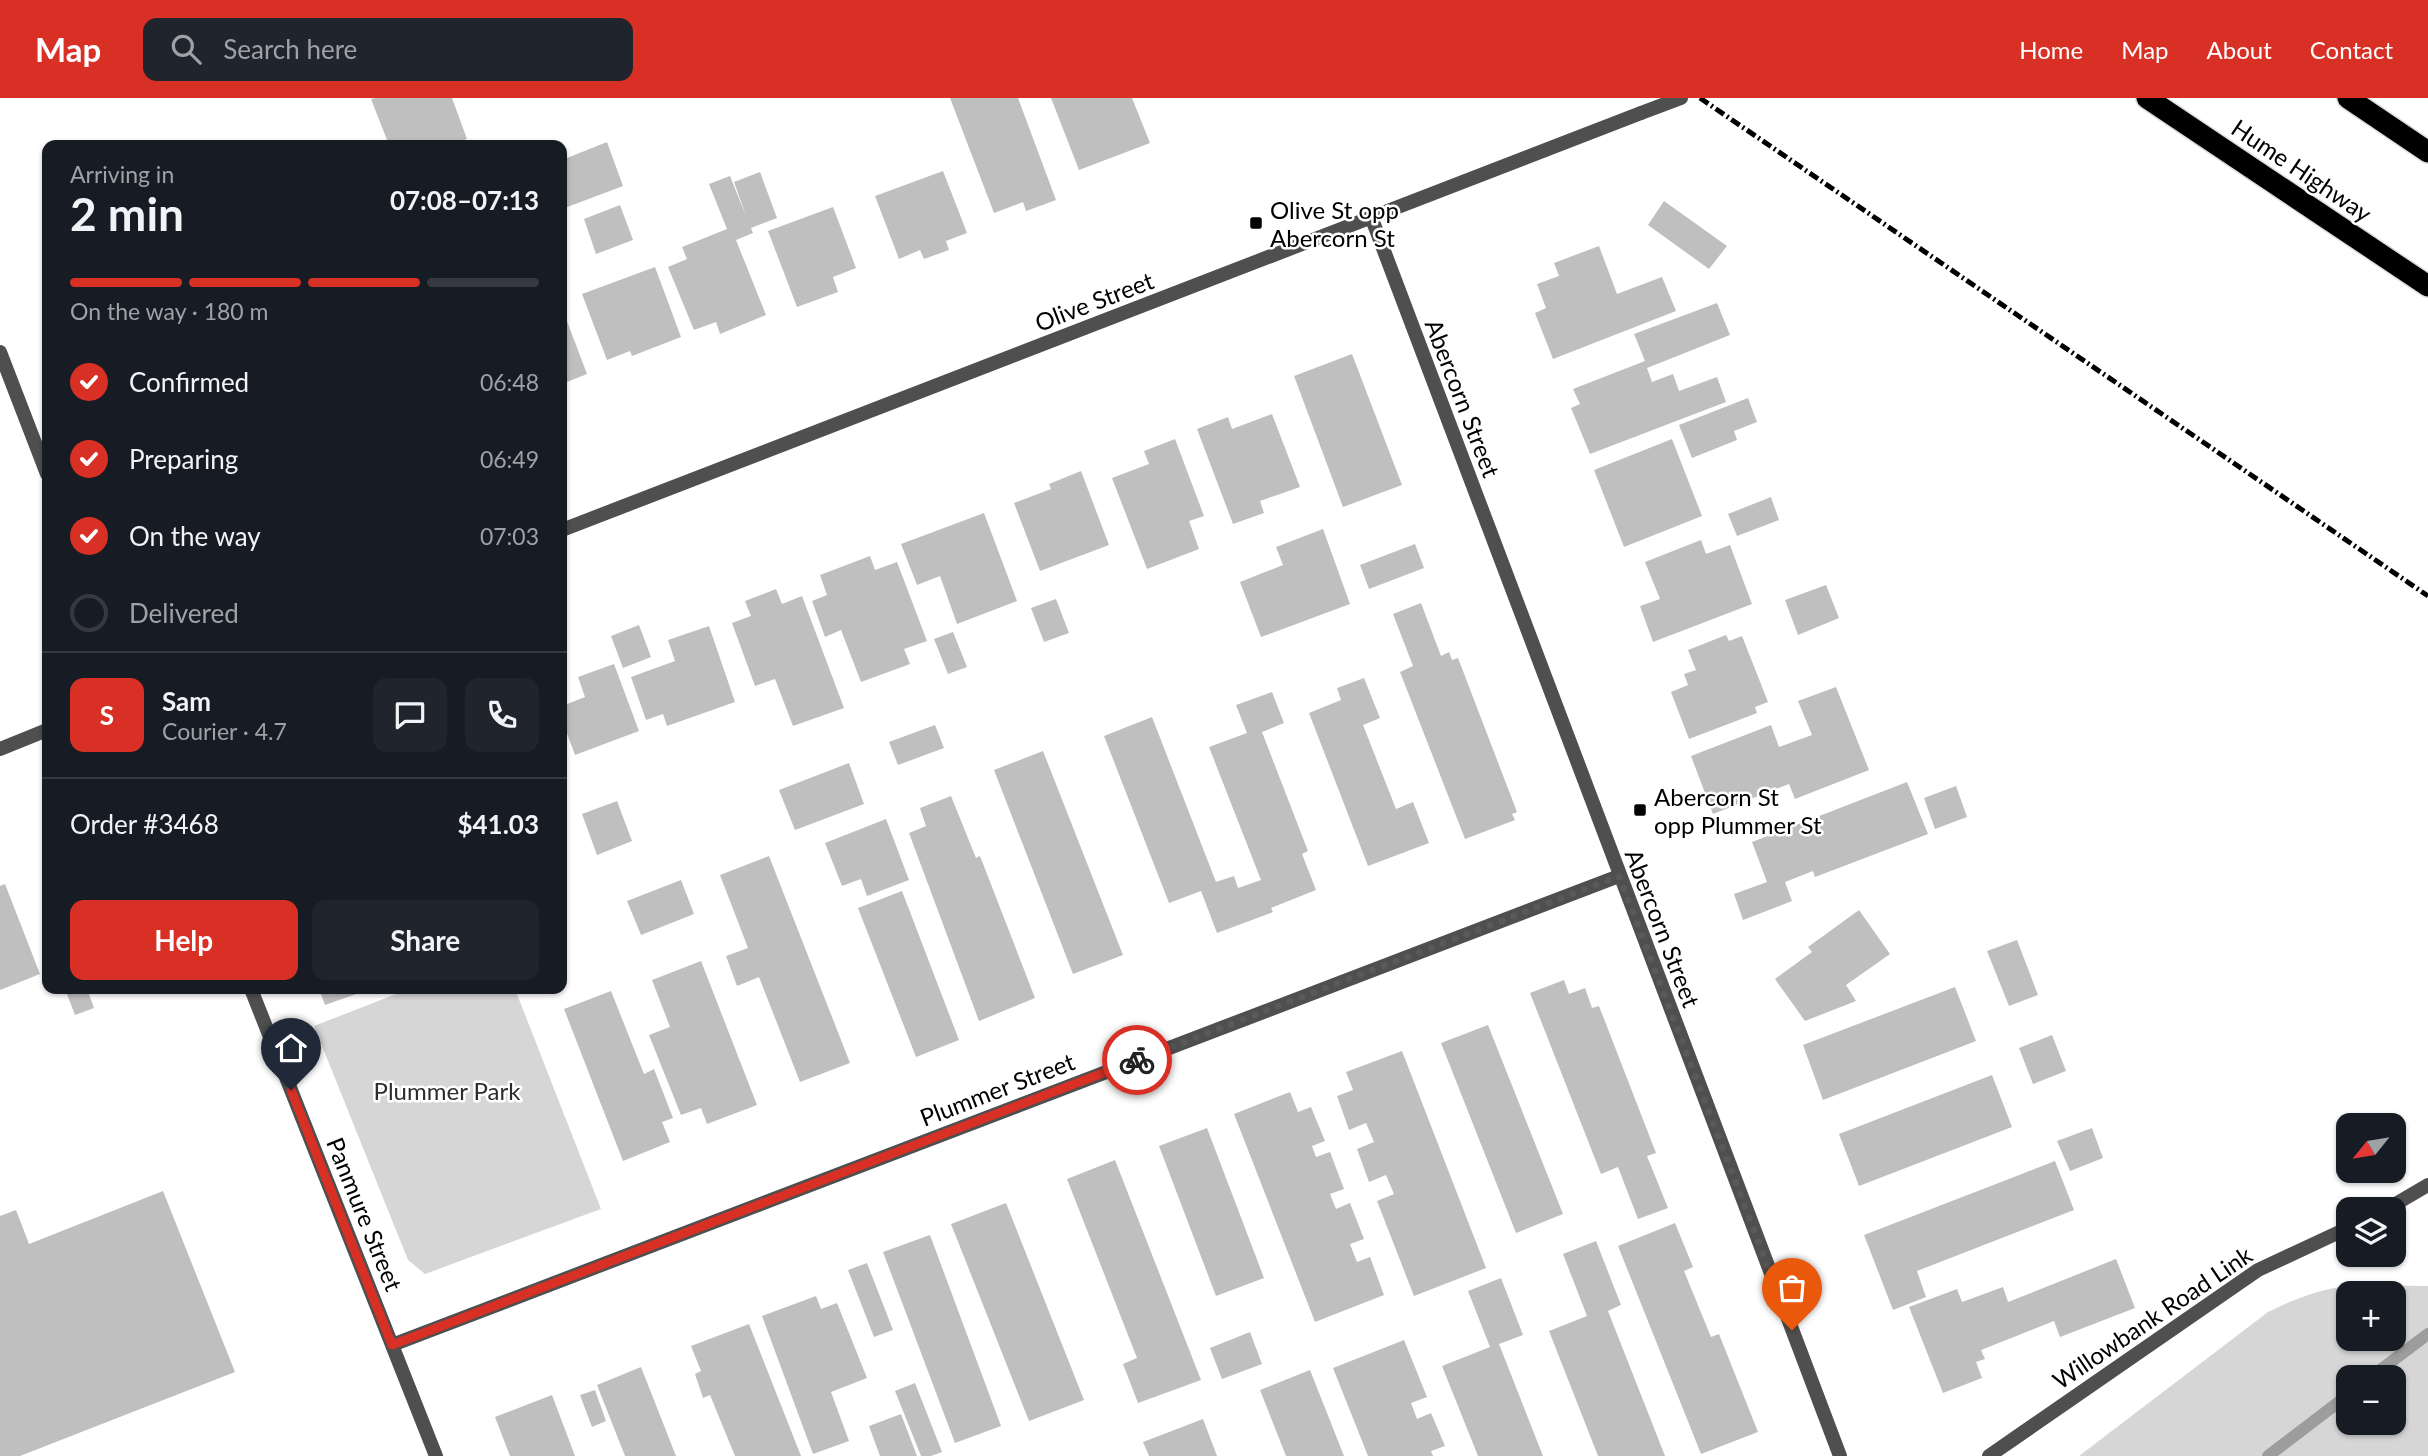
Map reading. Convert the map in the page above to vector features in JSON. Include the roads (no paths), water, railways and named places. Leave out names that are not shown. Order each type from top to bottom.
[{"type":"highway","name":"Hume Highway","points":[[2147,98],[2428,286]]},
{"type":"highway","points":[[2348,98],[2428,152]]},
{"type":"street","name":"Olive Street","points":[[567,528],[1681,98]]},
{"type":"street","name":"Abercorn Street","points":[[1372,219],[1840,1456]]},
{"type":"street","points":[[0,352],[42,461]]},
{"type":"street","points":[[0,749],[42,732]]},
{"type":"street","name":"Plummer Street","points":[[392,1345],[1619,876]]},
{"type":"street","name":"Panmure Street","points":[[253,994],[436,1456]]},
{"type":"street","points":[[2406,1198],[2428,1185]]},
{"type":"street","name":"Willowbank Road Link","points":[[1989,1456],[2258,1270],[2336,1234]]},
{"type":"waterway","points":[[2387,1365],[2428,1334]]},
{"type":"waterway","points":[[2268,1456],[2336,1404]]},
{"type":"railway","points":[[1700,98],[2428,596]]},
{"type":"place","name":"Olive St opp Abercorn St","points":[[1256,223]]},
{"type":"place","name":"Abercorn St opp Plummer St","points":[[1640,810]]},
{"type":"park label","name":"Plummer Park","points":[[447,1090]]}]
